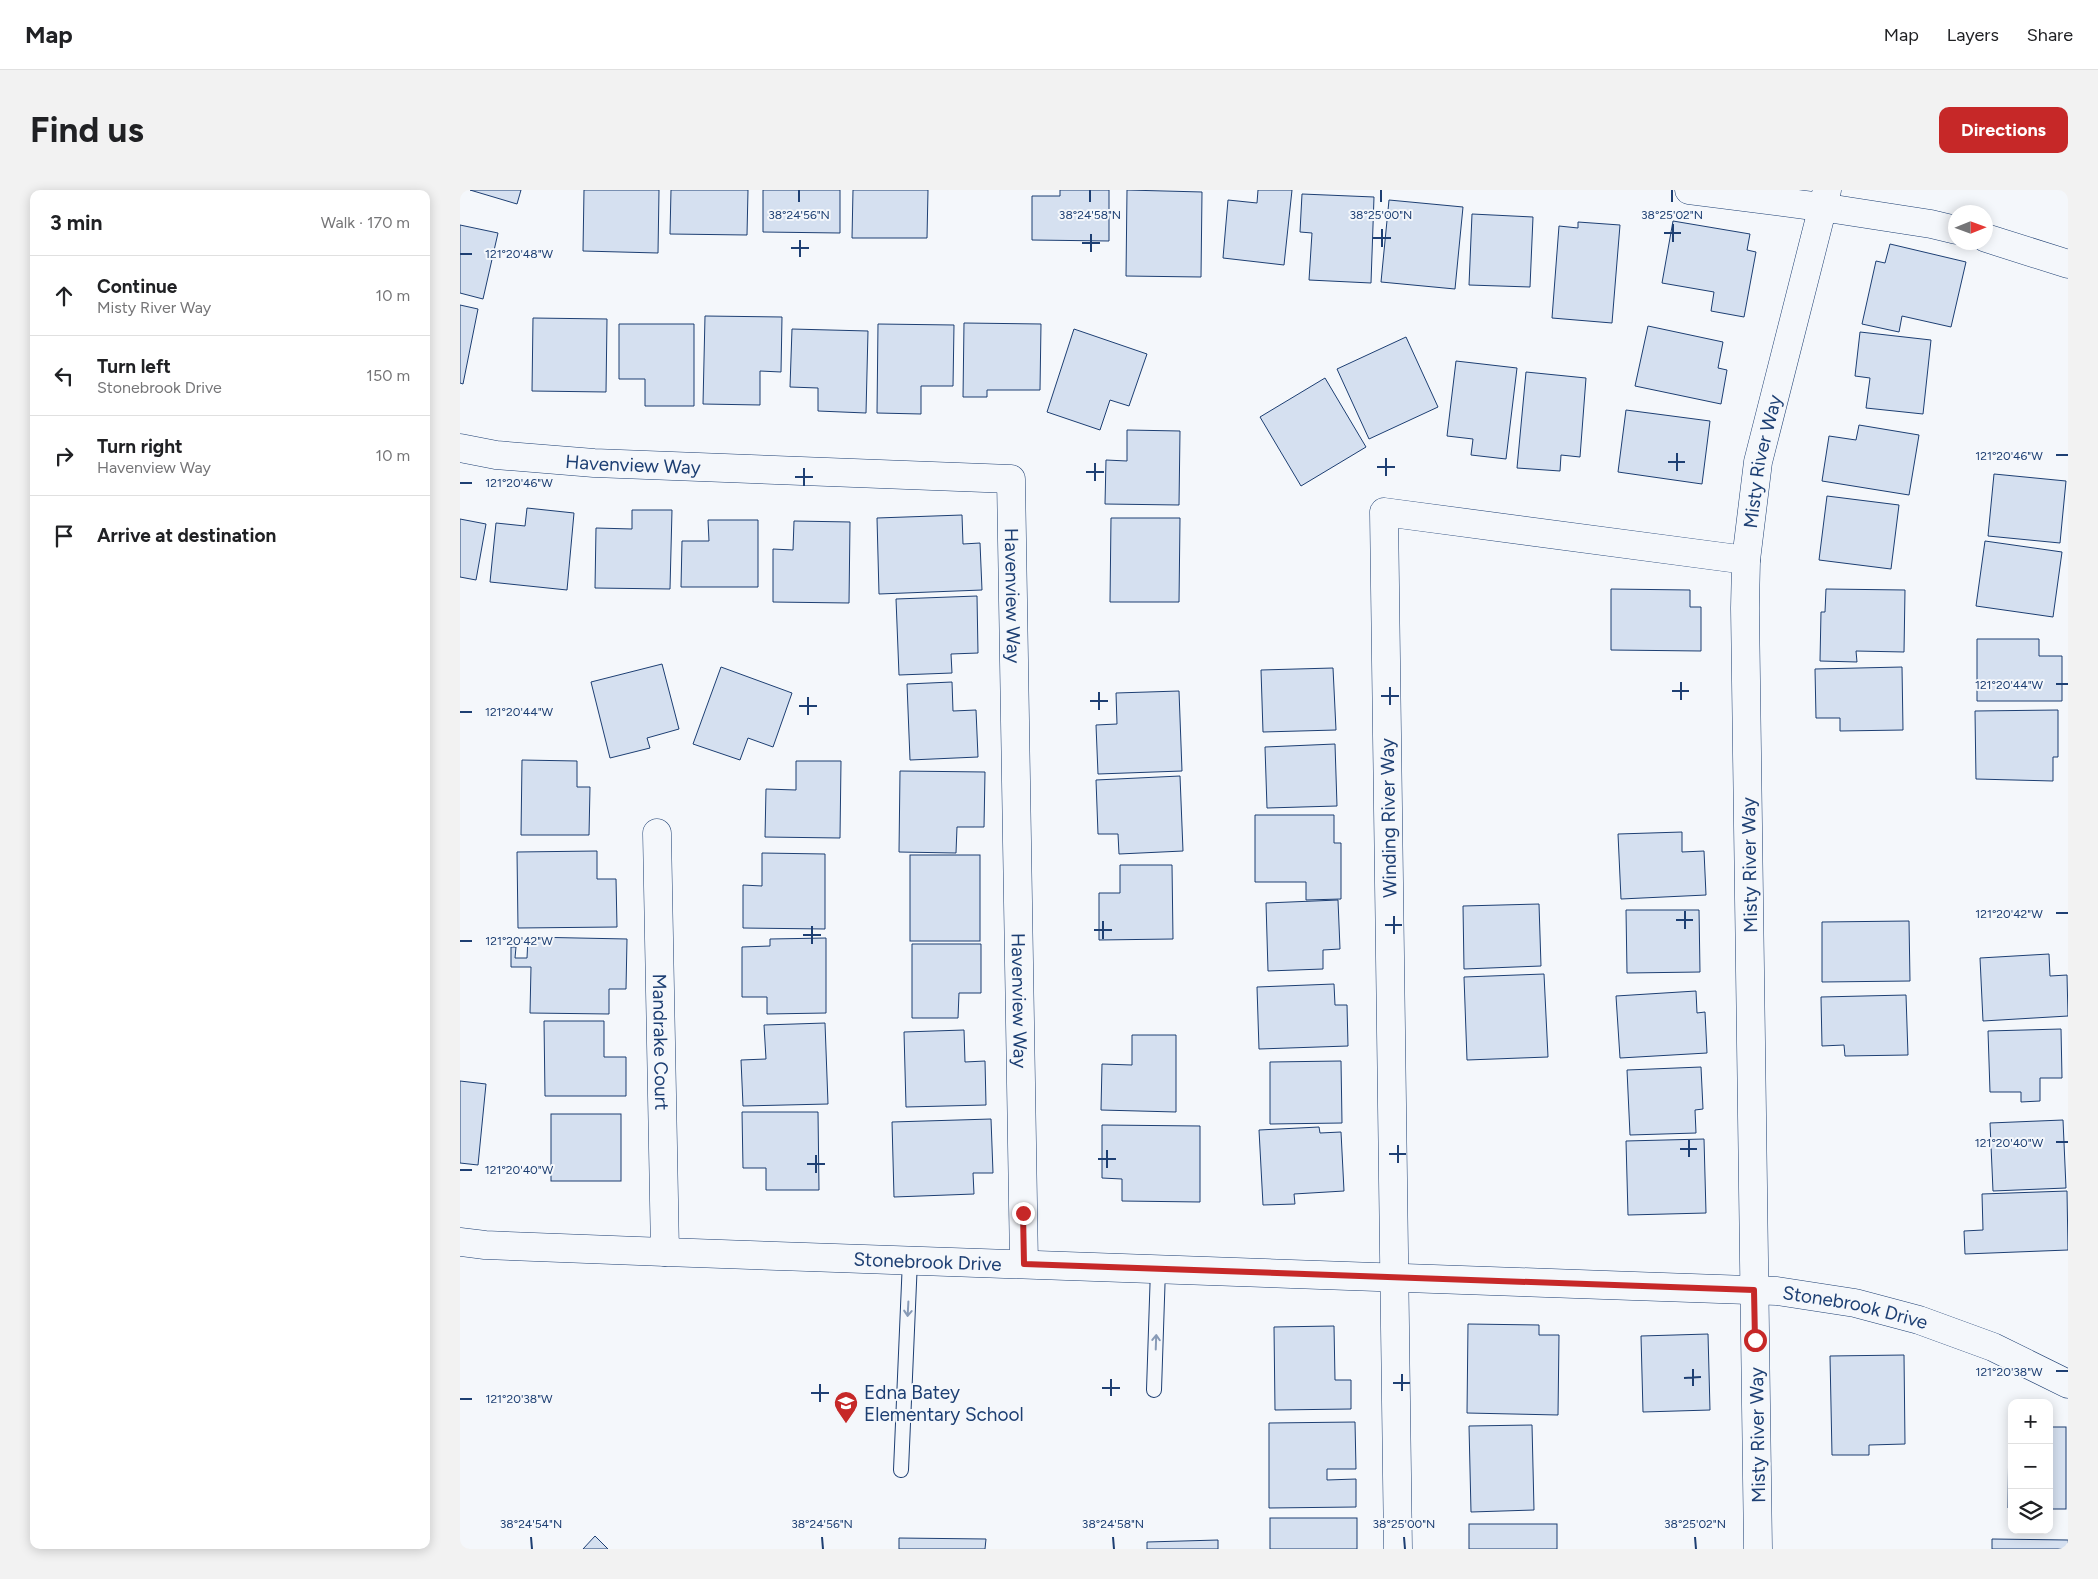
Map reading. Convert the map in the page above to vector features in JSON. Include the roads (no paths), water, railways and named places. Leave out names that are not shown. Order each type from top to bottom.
[{"type":"street","points":[[1689,190],[1824,199],[1948,228]]},
{"type":"street","name":"Misty River Way","points":[[1758,1549],[1745,608],[1746,560],[1758,462],[1824,199]]},
{"type":"street","points":[[1993,240],[2068,264]]},
{"type":"street","name":"Havenview Way","points":[[460,448],[496,454],[594,463],[1011,478],[1024,1264]]},
{"type":"street","name":"Winding River Way","points":[[1398,1549],[1384,512],[1746,560]]},
{"type":"street","name":"Mandrake Court","points":[[657,833],[665,1252]]},
{"type":"street","name":"Stonebrook Drive","points":[[460,1242],[485,1245],[665,1252],[1754,1290],[1855,1303],[1919,1320],[1993,1347],[2068,1384]]},
{"type":"lane","points":[[901,1470],[910,1260]]},
{"type":"lane","points":[[1154,1390],[1158,1269]]},
{"type":"place","name":"Edna Batey Elementary School","points":[[846,1424]]}]
